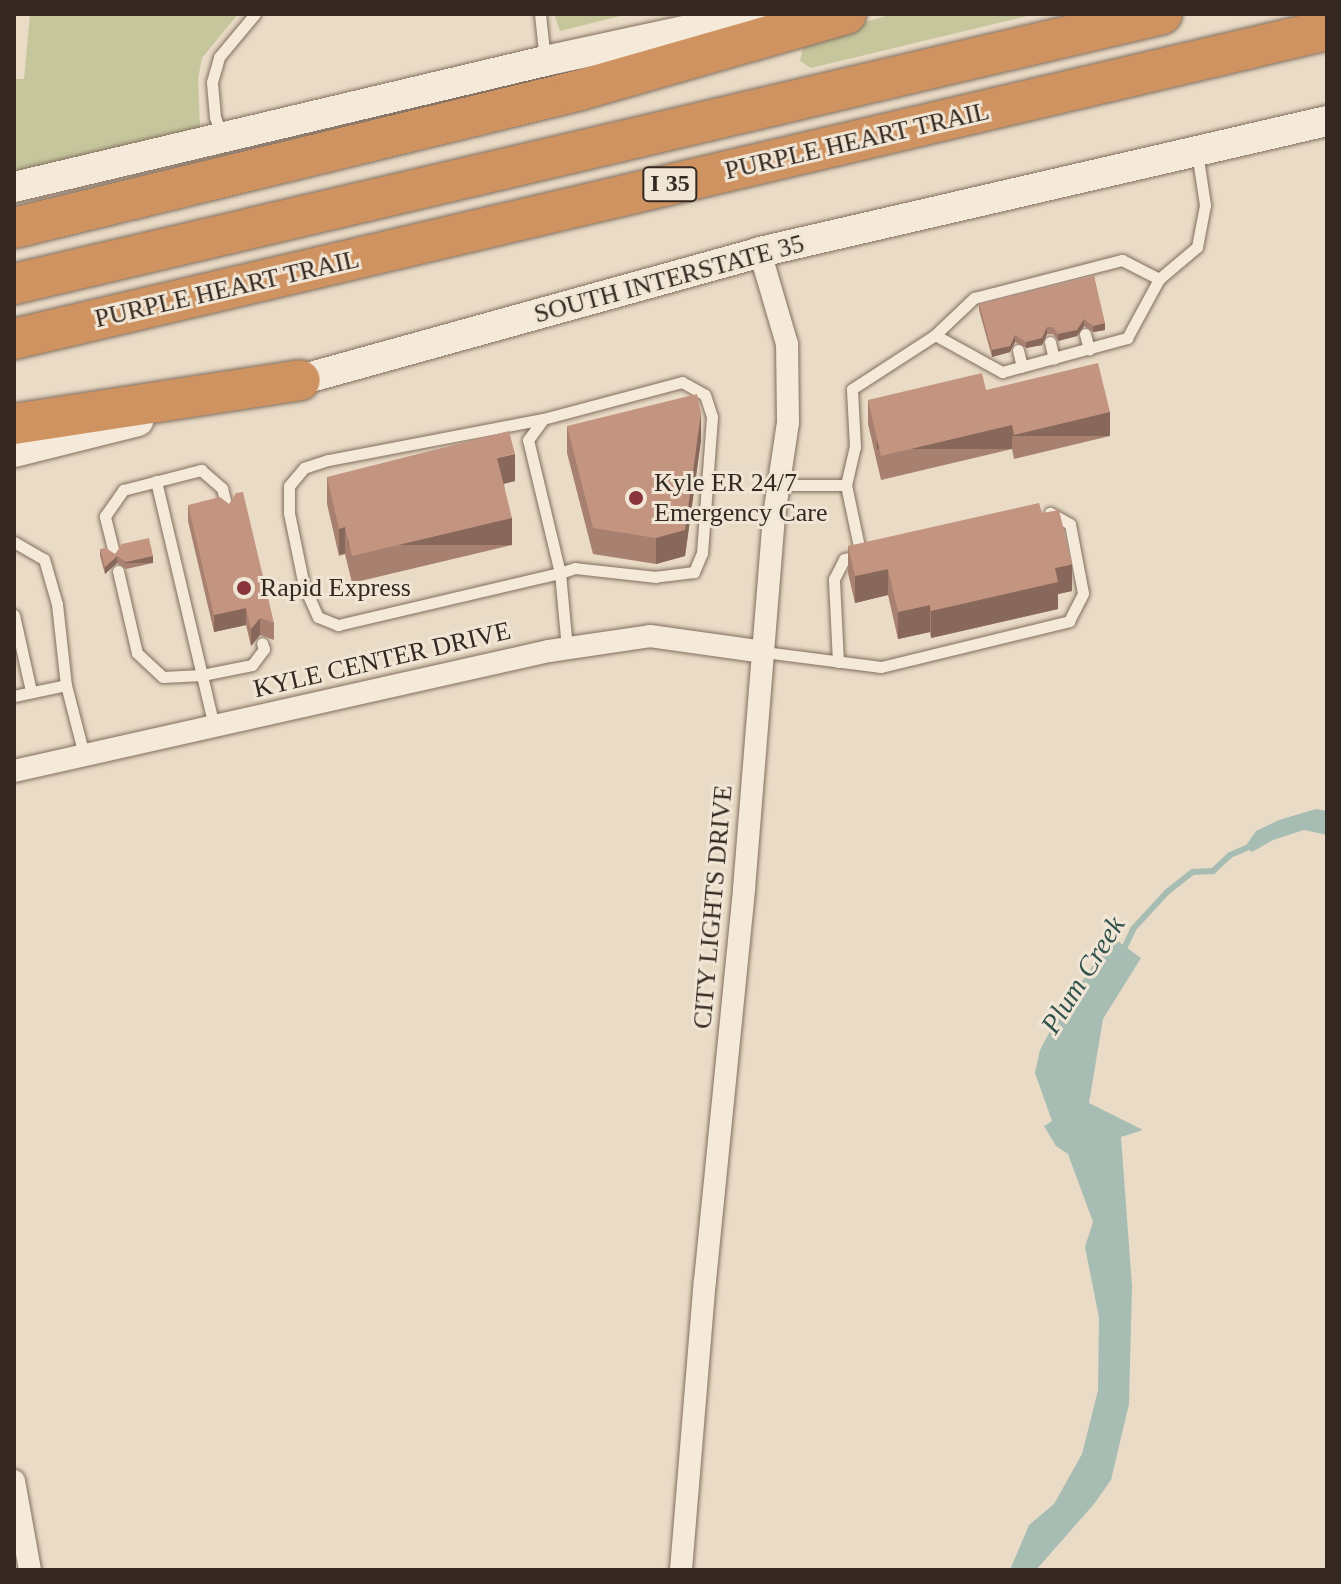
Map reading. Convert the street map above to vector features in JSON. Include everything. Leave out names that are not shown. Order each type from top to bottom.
[{"type":"highway","points":[[14,228],[577,91],[846,14]]},
{"type":"highway","name":"PURPLE HEART TRAIL","points":[[14,284],[1162,14]]},
{"type":"highway","name":"PURPLE HEART TRAIL","points":[[14,339],[1327,30]]},
{"type":"highway","points":[[14,424],[300,380]]},
{"type":"main road","points":[[14,187],[545,61],[762,14]]},
{"type":"main road","name":"SOUTH INTERSTATE 35","points":[[14,452],[300,380],[760,252],[1327,121]]},
{"type":"street","name":"CITY LIGHTS DRIVE","points":[[681,1570],[779,485],[788,422],[787,344],[760,252]]},
{"type":"street","name":"KYLE CENTER DRIVE","points":[[14,771],[567,648],[650,636],[764,652]]},
{"type":"street","points":[[14,1481],[30,1570]]},
{"type":"lane","points":[[223,138],[215,117],[212,82],[219,57],[255,14]]},
{"type":"lane","points":[[540,14],[545,61]]},
{"type":"lane","points":[[935,335],[1002,372],[1127,338],[1159,279],[1197,247],[1205,205],[1196,151]]},
{"type":"lane","points":[[861,556],[846,485],[855,447],[852,389],[935,335],[974,298],[1122,260],[1159,279]]},
{"type":"lane","points":[[1069,274],[1073,288]]},
{"type":"lane","points":[[1036,282],[1039,296]]},
{"type":"lane","points":[[1002,291],[1006,304]]},
{"type":"lane","points":[[1085,334],[1089,349]]},
{"type":"lane","points":[[1050,342],[1054,359]]},
{"type":"lane","points":[[1018,350],[1022,367]]},
{"type":"lane","points":[[682,382],[705,395],[712,417],[702,553],[694,572],[656,577],[575,568],[560,573],[338,625],[318,617],[304,586],[289,513],[289,486],[304,468],[328,460],[543,419],[682,382]]},
{"type":"lane","points":[[543,419],[528,440],[560,573],[567,648]]},
{"type":"lane","points":[[114,553],[105,516],[123,490],[201,470],[222,488],[228,512]]},
{"type":"lane","points":[[156,481],[214,726]]},
{"type":"lane","points":[[779,485],[846,485]]},
{"type":"lane","points":[[764,652],[881,667],[1069,621],[1083,593],[1070,524],[1051,513],[1036,516]]},
{"type":"lane","points":[[14,542],[44,559],[57,604],[66,685],[84,755]]},
{"type":"lane","points":[[838,662],[834,579],[844,559],[875,552]]},
{"type":"lane","points":[[118,571],[137,653],[163,677],[202,675],[252,665],[264,649],[262,643]]},
{"type":"lane","points":[[14,615],[31,691]]},
{"type":"lane","points":[[14,696],[66,685]]},
{"type":"green space","points":[[30,14],[238,14],[202,58],[198,79],[200,128],[23,171],[14,167],[14,79],[24,79]]},
{"type":"green space","points":[[554,14],[628,14],[560,31]]},
{"type":"green space","points":[[892,14],[1036,14],[811,68],[800,61],[804,41]]},
{"type":"shaded area","points":[[1316,809],[1327,811],[1327,835],[1304,830],[1273,840],[1252,852],[1245,847],[1256,831],[1279,820]]},
{"type":"shaded area","points":[[1112,937],[1141,958],[1103,1019],[1089,1103],[1143,1130],[1121,1137],[1132,1286],[1129,1404],[1111,1480],[1094,1504],[1036,1570],[1010,1570],[1029,1525],[1054,1504],[1082,1454],[1098,1390],[1099,1318],[1085,1247],[1093,1222],[1068,1154],[1056,1146],[1044,1126],[1052,1121],[1035,1073],[1040,1050],[1056,1020]]},
{"type":"building","points":[[1094,276],[1105,323],[1093,326],[1084,319],[1077,330],[1058,334],[1053,327],[1047,327],[1042,338],[1026,342],[1015,335],[1010,346],[992,350],[979,304]]},
{"type":"building","points":[[1098,363],[1110,412],[1014,435],[1012,425],[881,456],[868,400],[982,373],[986,390]]},
{"type":"building","name":"Kyle ER 24/7 Emergency Care","points":[[697,394],[701,413],[685,530],[656,538],[593,528],[567,426]]},
{"type":"building","points":[[509,431],[515,454],[497,458],[512,518],[352,556],[345,527],[339,529],[327,477]]},
{"type":"building","name":"Rapid Express","points":[[243,492],[274,623],[260,618],[251,629],[246,608],[214,615],[188,505],[220,497],[229,504],[236,493]]},
{"type":"building","points":[[1039,503],[1042,513],[1059,510],[1072,564],[1055,568],[1058,582],[931,611],[930,605],[898,612],[888,569],[855,576],[848,546]]},
{"type":"building","points":[[149,538],[153,556],[126,562],[117,556],[105,567],[100,549],[106,548],[115,554],[122,544]]},
{"type":"waterway","name":"Plum Creek","points":[[1122,953],[1133,929],[1167,892],[1193,872],[1213,871],[1230,855],[1251,846]]},
{"type":"place","name":"Kyle ER 24/7 Emergency Care","points":[[636,498]]},
{"type":"place","name":"Rapid Express","points":[[244,588]]}]
